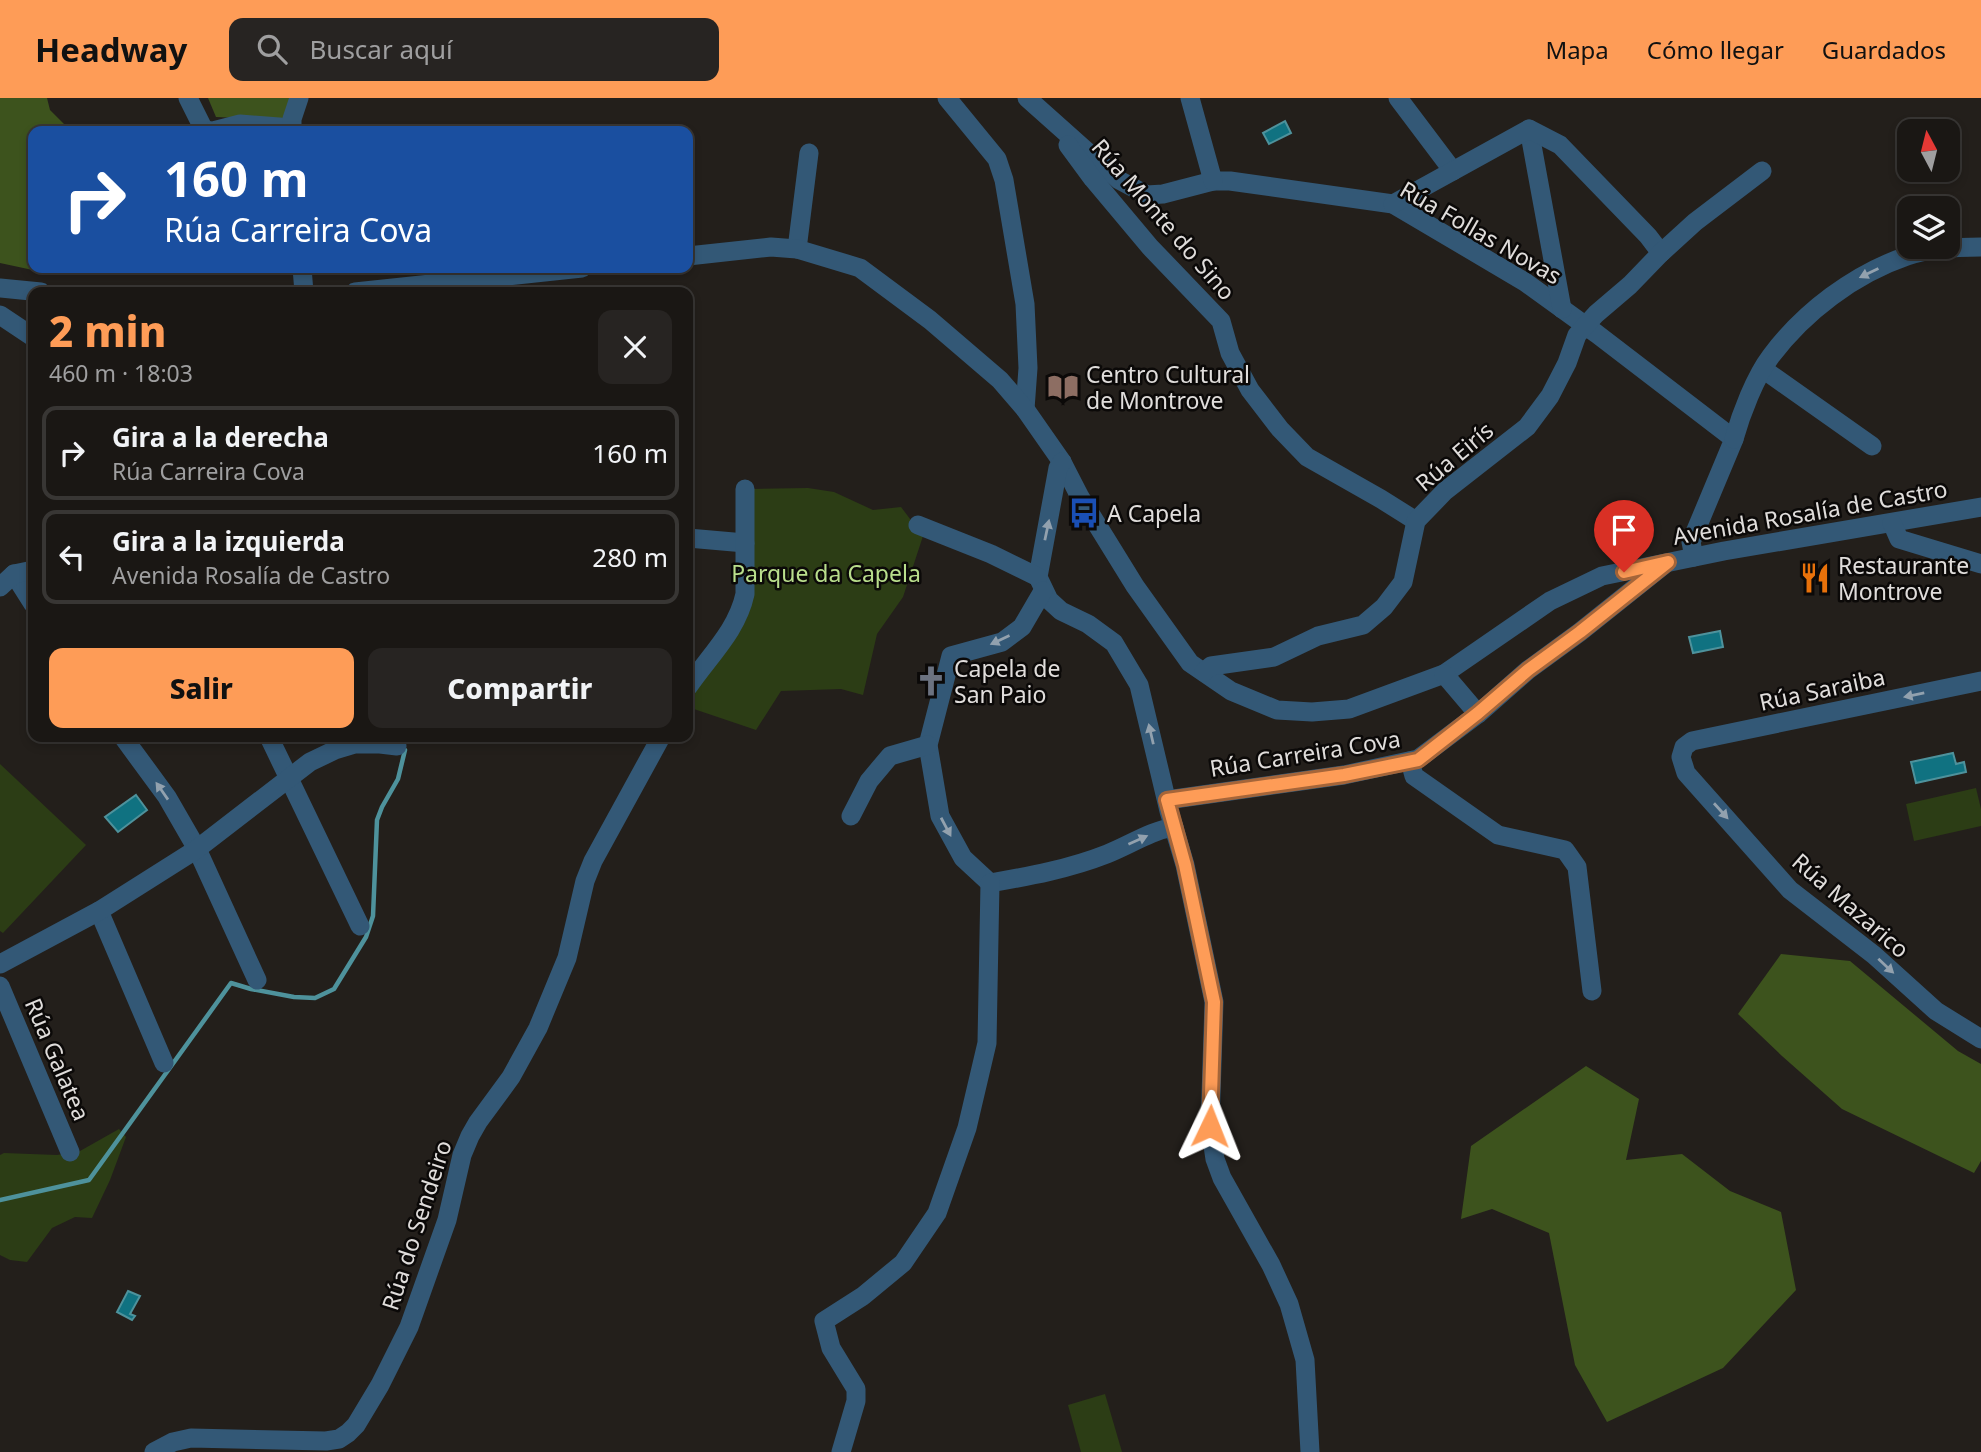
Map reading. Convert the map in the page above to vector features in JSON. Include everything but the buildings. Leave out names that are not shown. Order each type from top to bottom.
[{"type":"street","points":[[188,98],[202,126]]},
{"type":"street","points":[[292,126],[299,98]]},
{"type":"street","points":[[947,98],[997,159],[1004,180],[1025,304],[1028,368],[1025,409]]},
{"type":"street","points":[[1190,98],[1213,181]]},
{"type":"street","points":[[1398,98],[1453,171]]},
{"type":"street","name":"Rúa Follas Novas","points":[[1031,99],[1119,180],[1147,195],[1163,194],[1213,181],[1230,181],[1393,204],[1525,282],[1734,439]]},
{"type":"street","name":"Rúa Monte do Sino","points":[[1050,117],[1093,179],[1150,247],[1221,321],[1230,353],[1250,390],[1280,429],[1307,457],[1416,521]]},
{"type":"street","points":[[232,126],[257,126]]},
{"type":"street","points":[[1393,204],[1529,129]]},
{"type":"street","points":[[1529,129],[1560,145],[1648,236],[1661,253]]},
{"type":"street","points":[[1529,129],[1562,309]]},
{"type":"street","points":[[797,249],[809,153]]},
{"type":"street","name":"Rúa Eirís","points":[[1205,672],[1211,666],[1275,657],[1318,636],[1363,625],[1384,607],[1403,582],[1416,521],[1445,491],[1527,427],[1550,396],[1567,363],[1577,335],[1695,222],[1762,171]]},
{"type":"street","name":"Avenida Rosalía de Castro","points":[[693,255],[771,247],[797,249],[860,268],[930,320],[1000,380],[1025,409],[1062,463],[1135,586],[1190,663],[1231,691],[1277,710],[1312,712],[1349,709],[1444,674],[1550,601],[1602,576],[1694,557],[1981,507]]},
{"type":"street","points":[[1694,557],[1691,542],[1741,416],[1763,369],[1770,357],[1811,311],[1860,277],[1908,255],[1949,247],[1981,247]]},
{"type":"street","points":[[402,287],[535,273]]},
{"type":"street","points":[[0,288],[28,291]]},
{"type":"street","points":[[0,315],[28,334]]},
{"type":"street","points":[[1763,369],[1872,446]]},
{"type":"street","points":[[841,1452],[856,1401],[856,1389],[831,1348],[824,1321],[863,1296],[903,1263],[937,1213],[967,1128],[987,1043],[990,883],[963,859],[940,816],[928,745],[951,656],[1002,642],[1022,627],[1040,584],[1058,468],[1062,463]]},
{"type":"street","points":[[693,681],[728,636],[742,607],[745,594],[745,489]]},
{"type":"street","points":[[1892,523],[1899,539],[1981,564]]},
{"type":"street","points":[[918,525],[991,554],[1040,584],[1049,600],[1061,611],[1088,624],[1114,643],[1139,685],[1185,865],[1214,1002],[1210,1126],[1215,1159],[1222,1178],[1271,1265],[1289,1304],[1305,1360],[1310,1452]]},
{"type":"street","points":[[693,538],[744,543]]},
{"type":"street","name":"Rúa Carreira Cova","points":[[1167,800],[1344,775],[1418,760],[1528,670],[1668,562]]},
{"type":"street","points":[[16,577],[28,596]]},
{"type":"street","points":[[1444,674],[1478,713]]},
{"type":"street","name":"Rúa Saraiba","points":[[1681,757],[1684,747],[1692,741],[1981,681]]},
{"type":"street","points":[[127,742],[167,797],[197,849],[257,980]]},
{"type":"street","points":[[271,742],[360,926]]},
{"type":"street","name":"Rúa do Sendeiro","points":[[154,1452],[173,1442],[191,1438],[327,1441],[339,1439],[356,1425],[409,1327],[447,1220],[462,1155],[470,1136],[511,1077],[538,1028],[567,958],[585,881],[593,861],[658,742]]},
{"type":"street","points":[[0,964],[99,911],[197,849],[310,762],[355,744],[397,746]]},
{"type":"street","points":[[851,816],[869,781],[890,756],[928,745]]},
{"type":"street","name":"Rúa Mazarico","points":[[1681,757],[1686,773],[1790,890],[1874,955],[1936,1011],[1981,1039]]},
{"type":"street","points":[[1410,761],[1414,776],[1498,835],[1565,850],[1577,867],[1592,991]]},
{"type":"street","points":[[990,883],[1053,872],[1107,854],[1161,829],[1174,827]]},
{"type":"street","points":[[99,911],[164,1063]]},
{"type":"street","name":"Rúa Galatea","points":[[0,986],[70,1152]]},
{"type":"green space","points":[[0,98],[47,98],[50,110],[66,126],[28,126],[28,269],[0,263]]},
{"type":"green space","points":[[208,98],[291,98],[287,120],[216,117]]},
{"type":"green space","name":"Parque da Capela","points":[[808,488],[834,492],[873,510],[901,507],[923,536],[903,597],[877,634],[863,695],[841,689],[781,691],[756,730],[693,709],[693,690],[709,666],[734,637],[752,489]]},
{"type":"green space","points":[[0,764],[86,845],[3,933],[0,931]]},
{"type":"green space","points":[[1976,788],[1981,809],[1981,826],[1914,841],[1906,804]]},
{"type":"green space","points":[[1781,954],[1850,961],[1958,1051],[1981,1064],[1981,1161],[1974,1173],[1842,1109],[1738,1014]]},
{"type":"green space","points":[[1586,1066],[1639,1099],[1626,1160],[1682,1154],[1730,1191],[1781,1212],[1796,1290],[1723,1368],[1607,1422],[1575,1365],[1549,1233],[1492,1209],[1461,1219],[1471,1146]]},
{"type":"green space","points":[[119,1129],[126,1137],[92,1218],[75,1217],[52,1228],[27,1262],[10,1260],[0,1255],[0,1155],[57,1155],[80,1151]]},
{"type":"green space","points":[[1105,1394],[1122,1452],[1081,1452],[1068,1405]]},
{"type":"water","points":[[1285,121],[1291,133],[1269,144],[1263,133]]},
{"type":"water","points":[[1720,631],[1723,647],[1693,653],[1689,637]]},
{"type":"water","points":[[1953,753],[1956,764],[1964,762],[1966,772],[1916,783],[1911,762]]},
{"type":"water","points":[[136,795],[147,810],[118,832],[105,817]]},
{"type":"water","points":[[128,1291],[140,1296],[130,1314],[135,1316],[132,1320],[117,1312]]},
{"type":"waterway","points":[[0,1200],[89,1180],[231,983],[294,997],[315,998],[334,989],[366,937],[373,916],[377,820],[398,779],[405,750]]},
{"type":"place","name":"Centro Cultural de Montrove","points":[[1063,387]]},
{"type":"place","name":"A Capela","points":[[1084,513]]},
{"type":"place","name":"Restaurante Montrove","points":[[1815,578]]},
{"type":"place","name":"Capela de San Paio","points":[[931,681]]},
{"type":"route","points":[[1210,1126],[1214,1002],[1185,865],[1167,800],[1344,775],[1418,760],[1528,670],[1668,562],[1624,572]]}]
